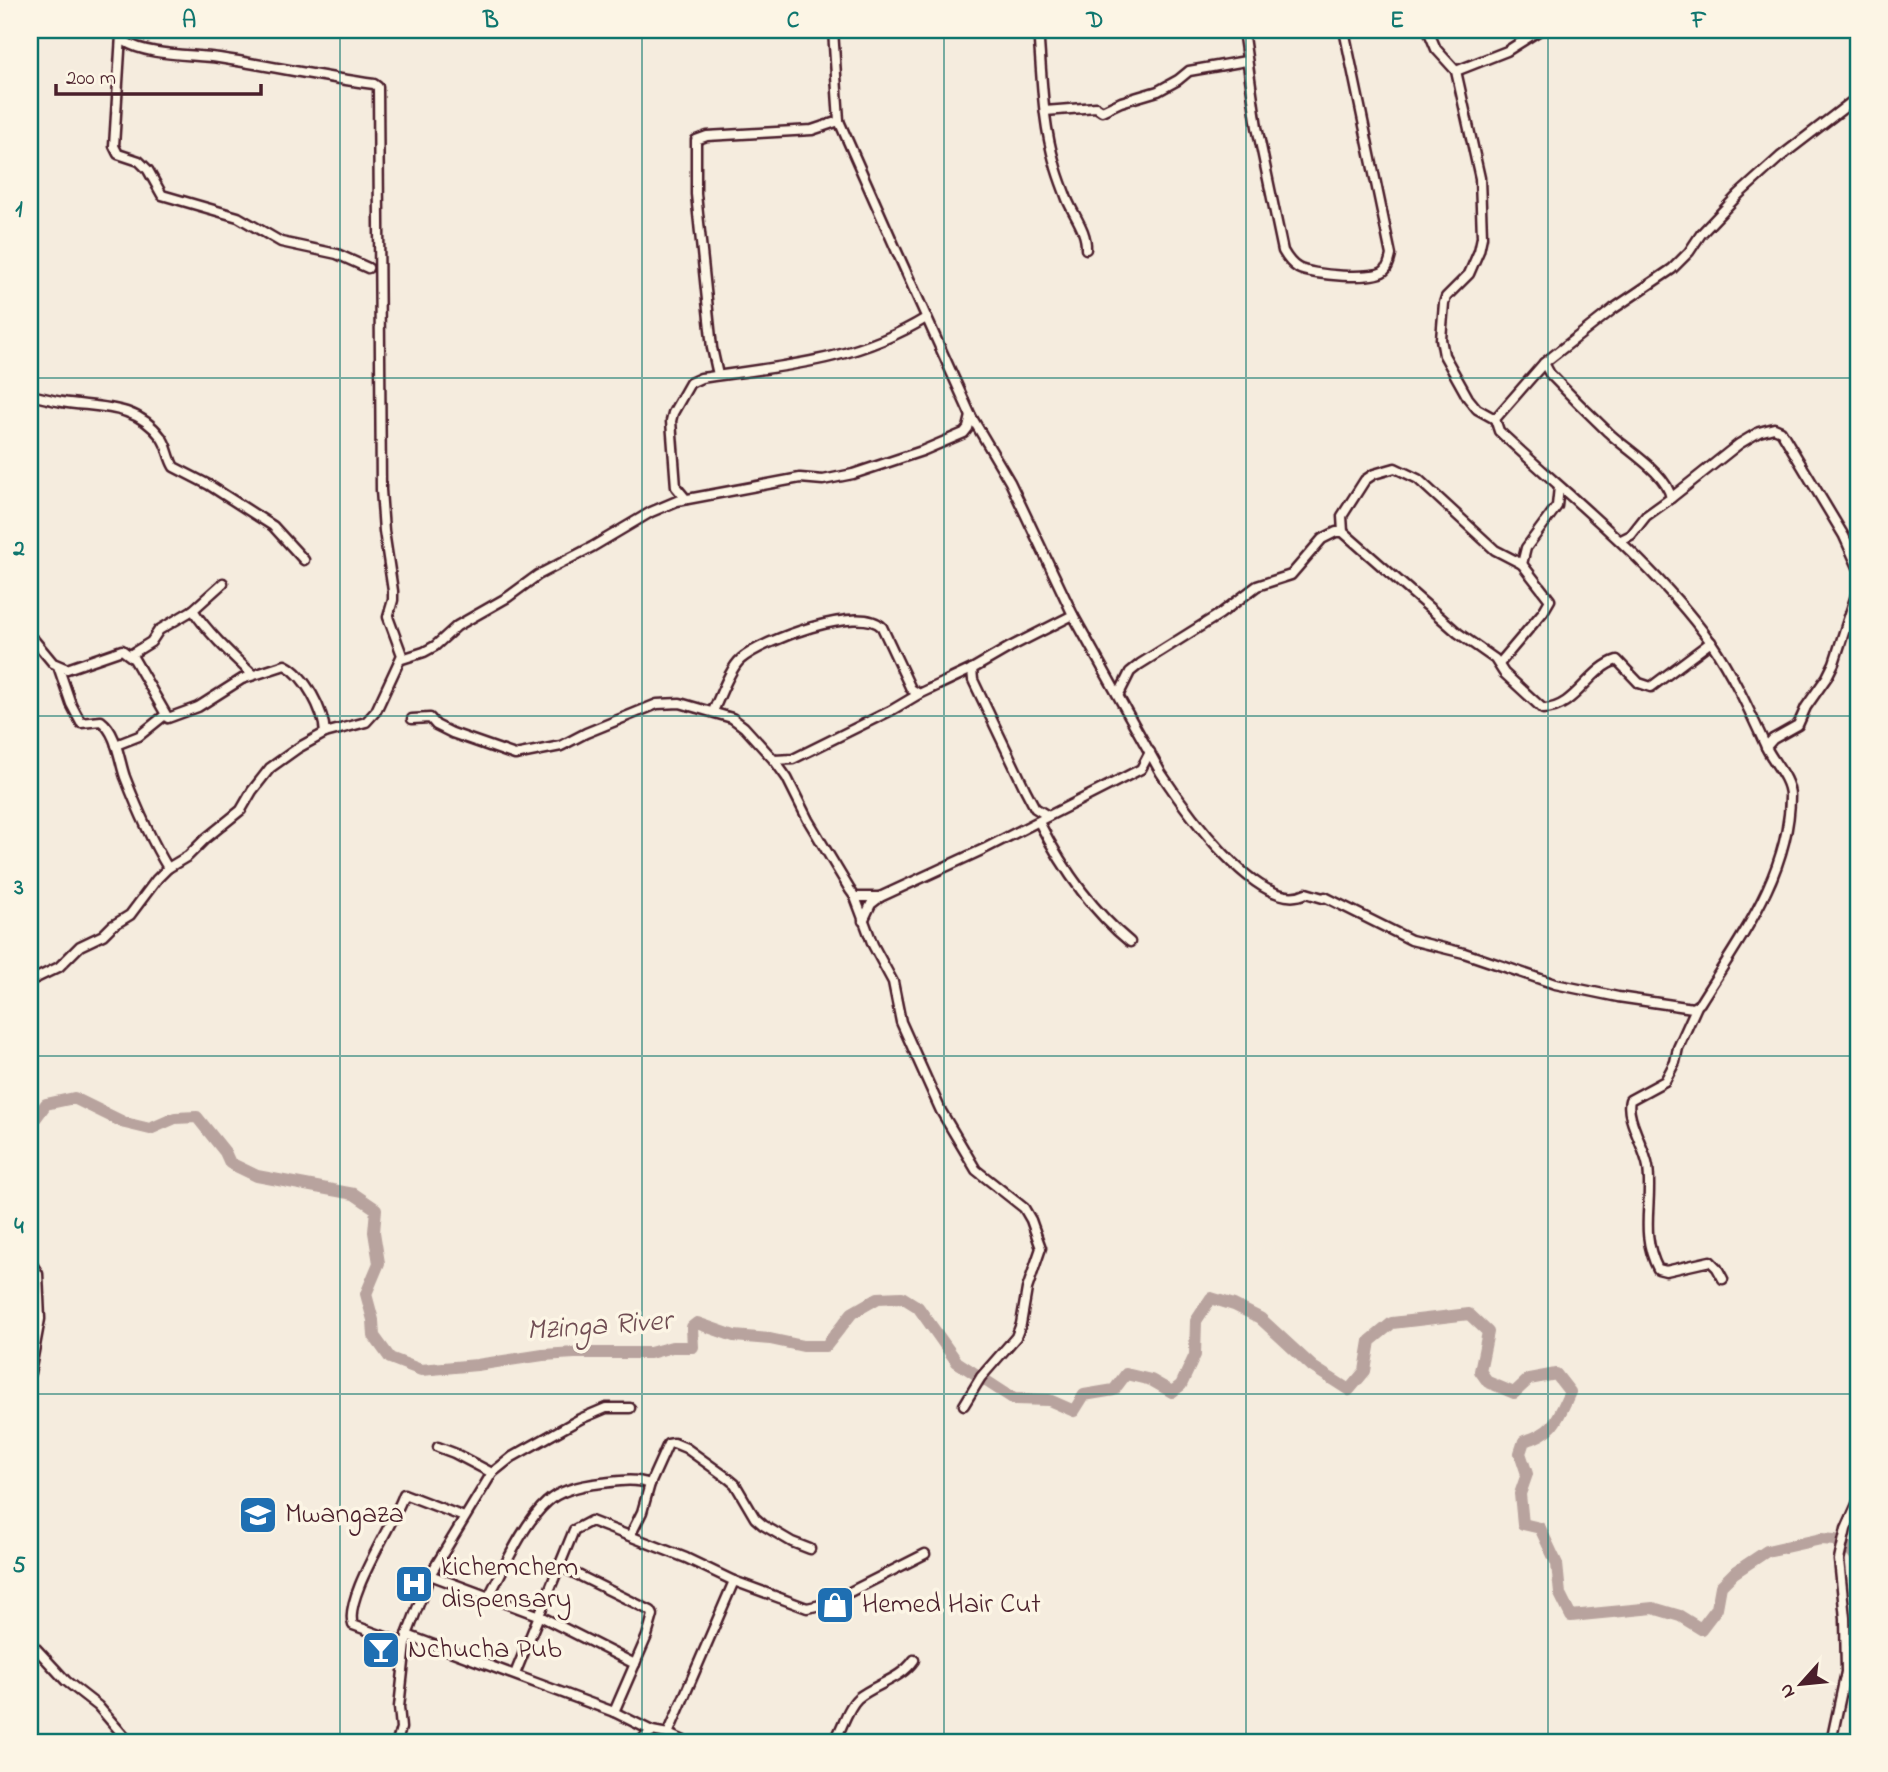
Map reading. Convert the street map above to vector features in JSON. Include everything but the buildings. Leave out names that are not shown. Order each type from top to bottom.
[{"type":"street","points":[[833,30],[839,121],[971,416],[1010,482],[1073,615],[1150,752],[1176,796],[1227,858],[1247,875],[1275,892],[1289,897],[1299,897],[1306,893],[1325,897],[1411,940],[1555,984],[1618,998],[1697,1006]]},
{"type":"street","points":[[1038,30],[1045,111],[1054,161],[1067,199],[1081,226],[1086,249]]},
{"type":"street","points":[[1243,30],[1257,127],[1279,243],[1283,251],[1290,262],[1307,271],[1338,275],[1378,275],[1388,267],[1391,254],[1344,30]]},
{"type":"street","points":[[1428,30],[1436,49],[1456,71],[1480,178],[1482,237],[1479,251],[1468,274],[1446,297],[1444,303],[1441,339],[1445,360],[1464,393],[1477,409],[1494,419],[1499,430],[1559,487],[1621,540],[1682,605],[1711,642],[1789,787],[1789,812],[1783,841],[1771,882],[1752,920],[1697,1006],[1670,1073],[1657,1087],[1630,1100],[1629,1111],[1644,1150],[1648,1169],[1646,1217],[1653,1259],[1658,1269],[1666,1271],[1710,1261],[1723,1279]]},
{"type":"street","points":[[1456,71],[1507,51],[1541,30]]},
{"type":"street","points":[[121,33],[114,146],[118,154],[139,161],[148,170],[162,195],[238,217],[281,242],[337,254],[369,268]]},
{"type":"street","points":[[30,981],[59,967],[80,946],[103,935],[130,915],[157,879],[241,810],[270,768],[325,733],[361,725],[372,717],[401,659],[400,648],[388,617],[393,591],[384,531],[382,490],[378,87],[374,84],[216,58],[139,49],[124,41],[121,33]]},
{"type":"street","points":[[1045,111],[1096,107],[1102,111],[1158,91],[1189,71],[1247,61]]},
{"type":"street","points":[[1494,419],[1544,363],[1613,309],[1672,269],[1739,194],[1780,157],[1858,97]]},
{"type":"street","points":[[718,375],[712,348],[696,194],[696,141],[699,137],[707,136],[812,130],[839,121]]},
{"type":"street","points":[[686,499],[676,487],[671,424],[673,413],[690,383],[701,378],[842,355],[867,348],[926,318]]},
{"type":"street","points":[[1544,363],[1550,374],[1610,434],[1628,447],[1667,485],[1671,498]]},
{"type":"street","points":[[30,395],[122,410],[144,419],[163,439],[174,467],[209,485],[273,526],[304,560]]},
{"type":"street","points":[[401,659],[435,646],[457,625],[508,597],[538,575],[638,519],[686,499],[800,478],[823,480],[863,472],[964,433],[971,416]]},
{"type":"street","points":[[1621,540],[1631,535],[1646,516],[1739,444],[1759,432],[1774,428],[1781,431],[1814,483],[1858,567]]},
{"type":"street","points":[[1343,532],[1342,516],[1365,480],[1374,474],[1395,468],[1418,479],[1495,550],[1521,564],[1549,600],[1543,612],[1499,664]]},
{"type":"street","points":[[1521,564],[1526,548],[1557,506],[1559,487]]},
{"type":"street","points":[[1119,694],[1130,672],[1140,664],[1220,614],[1256,586],[1291,575],[1322,539],[1336,531],[1343,532],[1458,633],[1499,664],[1504,673],[1538,707],[1549,709],[1561,706],[1611,662],[1617,660],[1639,683],[1651,687],[1711,642]]},
{"type":"street","points":[[130,655],[151,642],[159,630],[193,610],[223,583]]},
{"type":"street","points":[[1766,747],[1773,739],[1798,725],[1806,707],[1827,677],[1858,589]]},
{"type":"street","points":[[193,610],[203,626],[213,632],[253,675]]},
{"type":"street","points":[[774,760],[793,759],[1073,615]]},
{"type":"street","points":[[713,711],[742,658],[786,634],[860,619],[874,621],[882,627],[911,689],[919,694]]},
{"type":"street","points":[[30,639],[34,640],[53,663],[67,669],[122,650],[130,655],[147,679],[168,718],[198,707],[253,675],[285,665],[293,669],[307,686],[321,711],[325,733]]},
{"type":"street","points":[[58,666],[80,723],[101,721],[106,724],[125,777],[155,846],[169,868]]},
{"type":"street","points":[[972,669],[973,680],[1037,810],[1037,823],[1082,892],[1107,922],[1130,942]]},
{"type":"street","points":[[412,719],[430,718],[436,725],[452,733],[515,755],[561,746],[657,704],[680,703],[732,718],[744,727],[774,760],[855,897],[863,921],[893,982],[901,1022],[941,1111],[976,1170],[1024,1208],[1041,1248],[1027,1289],[1016,1337],[981,1377],[964,1405]]},
{"type":"street","points":[[116,746],[139,736],[165,715]]},
{"type":"street","points":[[1141,769],[1150,752]]},
{"type":"street","points":[[863,921],[871,904],[880,897],[1037,823],[1141,769],[1160,769]]},
{"type":"street","points":[[1037,810],[1048,816]]},
{"type":"street","points":[[855,897],[880,897]]},
{"type":"street","points":[[30,1261],[38,1274],[40,1319],[30,1373]]},
{"type":"street","points":[[397,1742],[401,1728],[399,1707],[406,1639],[430,1575],[492,1473],[512,1457],[580,1419],[606,1408],[630,1408]]},
{"type":"street","points":[[630,1536],[642,1513],[650,1484],[668,1444],[674,1443],[686,1448],[735,1484],[755,1518],[763,1525],[810,1549]]},
{"type":"street","points":[[438,1447],[454,1452],[492,1473]]},
{"type":"street","points":[[488,1598],[532,1519],[548,1501],[565,1491],[586,1485],[637,1479],[650,1484]]},
{"type":"street","points":[[464,1517],[404,1494],[360,1586],[351,1619],[353,1625],[515,1674],[614,1712],[652,1731],[686,1742]]},
{"type":"street","points":[[1831,1742],[1846,1672],[1840,1553],[1858,1503]]},
{"type":"street","points":[[515,1674],[574,1530],[591,1521],[801,1607],[814,1607],[861,1587],[925,1554]]},
{"type":"street","points":[[558,1565],[651,1611],[652,1620],[614,1712]]},
{"type":"street","points":[[430,1575],[540,1616],[635,1664]]},
{"type":"street","points":[[668,1734],[734,1581]]},
{"type":"street","points":[[30,1642],[66,1681],[98,1706],[129,1742]]},
{"type":"street","points":[[834,1742],[856,1700],[879,1683],[904,1672],[914,1660]]},
{"type":"street","points":[[639,1742],[652,1731]]},
{"type":"waterway","name":"Mzinga River","points":[[30,1126],[46,1104],[74,1098],[125,1123],[150,1129],[175,1118],[197,1117],[225,1152],[230,1163],[257,1176],[354,1194],[376,1209],[374,1232],[379,1263],[366,1294],[374,1336],[390,1358],[421,1370],[543,1355],[650,1353],[672,1347],[693,1347],[692,1327],[697,1323],[734,1336],[770,1339],[803,1346],[826,1346],[852,1313],[878,1298],[902,1297],[918,1307],[957,1362],[1014,1399],[1049,1400],[1074,1411],[1084,1395],[1114,1390],[1126,1374],[1151,1380],[1172,1392],[1181,1385],[1195,1355],[1196,1321],[1211,1298],[1234,1305],[1260,1318],[1313,1367],[1349,1390],[1365,1371],[1370,1341],[1392,1323],[1469,1314],[1488,1332],[1480,1371],[1488,1382],[1514,1393],[1529,1379],[1556,1374],[1570,1392],[1549,1429],[1524,1441],[1520,1453],[1527,1474],[1520,1494],[1523,1524],[1540,1528],[1557,1564],[1560,1594],[1571,1616],[1653,1608],[1680,1616],[1701,1629],[1717,1608],[1721,1586],[1734,1573],[1767,1551],[1821,1539],[1835,1540],[1850,1549],[1858,1560]]},
{"type":"place","name":"Mwangaza","points":[[258,1515]]},
{"type":"place","name":"kichemchem dispensary","points":[[414,1584]]},
{"type":"place","name":"Hemed Hair Cut","points":[[835,1605]]},
{"type":"place","name":"Nchucha Pub","points":[[381,1650]]}]
